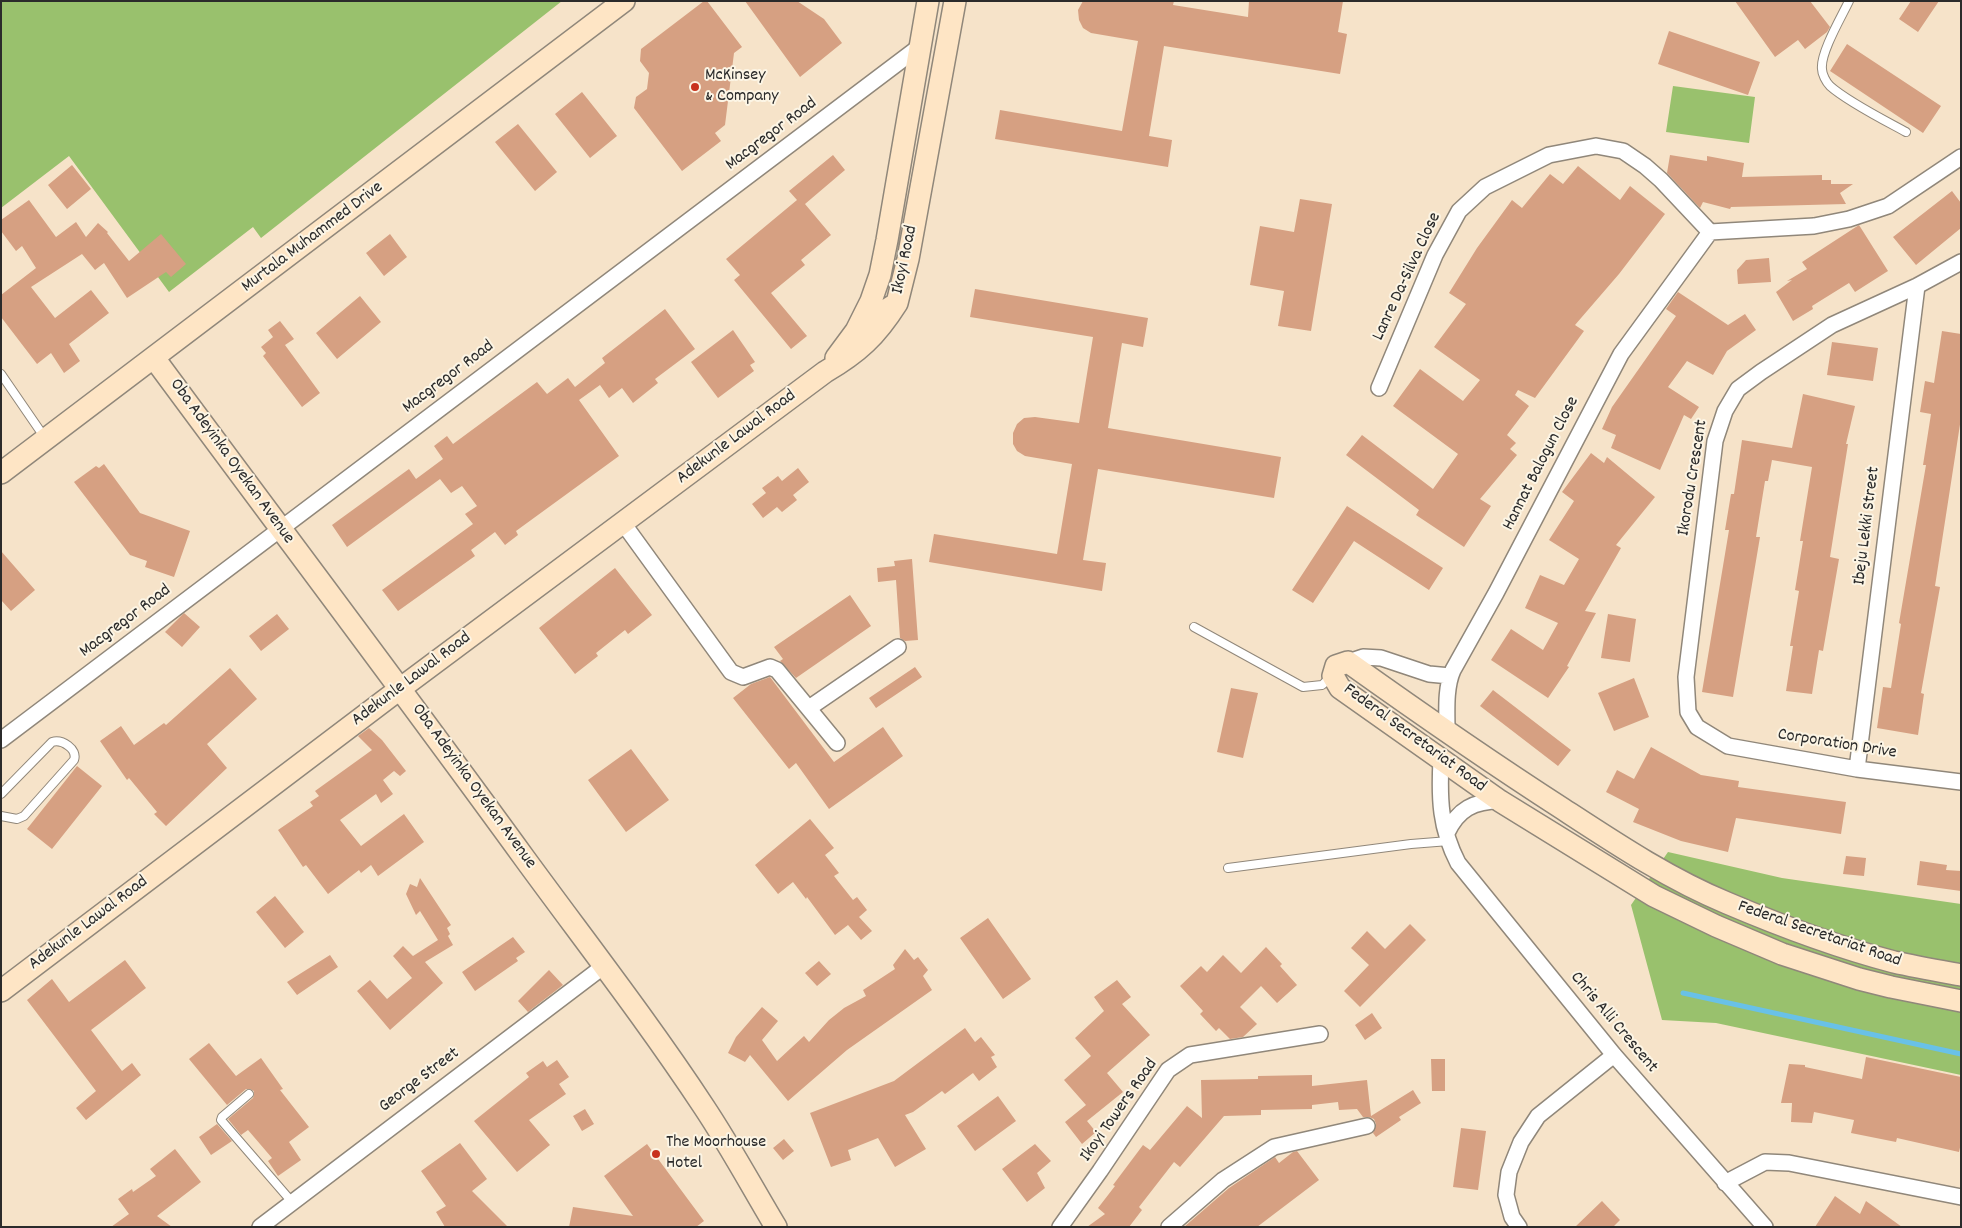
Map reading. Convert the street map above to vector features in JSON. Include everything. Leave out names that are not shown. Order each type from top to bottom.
[{"type":"main road","name":"Murtala Muhammed Drive","points":[[1,473],[624,1]]},
{"type":"main road","name":"Ikoyi Road","points":[[928,1],[887,240],[880,275],[871,301],[875,308],[883,312],[897,303],[908,259],[955,1]]},
{"type":"main road","points":[[825,372],[856,331],[871,301]]},
{"type":"main road","points":[[825,372],[846,360],[863,346],[877,332],[897,303]]},
{"type":"main road","name":"Oba Adeyinka Oyekan Avenue","points":[[154,358],[280,529],[401,688],[604,966],[703,1106],[747,1176],[774,1226]]},
{"type":"main road","name":"Adekunle Lawal Road","points":[[1,991],[401,688],[825,372]]},
{"type":"main road","name":"Federal Secretariat Road","points":[[1961,975],[1895,962],[1867,954],[1796,931],[1725,903],[1668,873],[1598,832],[1348,662],[1336,666],[1333,676],[1340,688],[1500,801],[1654,896],[1716,926],[1782,954],[1859,979],[1961,1001]]},
{"type":"street","name":"Macgregor Road","points":[[1,740],[919,47]]},
{"type":"street","name":"Lanre Da-Silva Close","points":[[1379,388],[1435,255],[1459,211],[1485,187],[1549,156],[1596,146],[1623,151],[1661,180],[1710,232]]},
{"type":"street","points":[[1710,232],[1814,226],[1849,219],[1888,206],[1961,158]]},
{"type":"street","name":"Hannat Balogun Close","points":[[1447,731],[1447,703],[1450,676],[1496,593],[1621,354],[1710,232]]},
{"type":"street","name":"Ikorodu Crescent","points":[[1709,736],[1697,727],[1688,712],[1686,677],[1715,442],[1724,410],[1738,389],[1832,324],[1917,286],[1961,262]]},
{"type":"street","name":"Ibeju Lekki Street","points":[[1857,770],[1917,286]]},
{"type":"street","points":[[623,522],[731,672],[743,677],[770,667],[773,668],[837,743]]},
{"type":"street","points":[[809,708],[898,646]]},
{"type":"street","points":[[1348,662],[1363,657],[1381,658],[1429,674],[1450,676]]},
{"type":"street","name":"Corporation Drive","points":[[1709,736],[1728,746],[1857,770],[1961,782]]},
{"type":"street","name":"Chris Alli Crescent","points":[[1441,760],[1440,808],[1442,819],[1458,863],[1614,1055],[1765,1227]]},
{"type":"street","points":[[1448,837],[1456,817],[1466,808],[1480,802],[1500,801]]},
{"type":"street","name":"George Street","points":[[260,1227],[604,966]]},
{"type":"street","name":"Ikoyi Towers Road","points":[[1060,1227],[1168,1070],[1190,1055],[1320,1034]]},
{"type":"street","points":[[1518,1227],[1512,1217],[1506,1195],[1509,1172],[1520,1142],[1538,1116],[1614,1055]]},
{"type":"street","points":[[1169,1227],[1223,1180],[1274,1146],[1367,1126]]},
{"type":"street","points":[[1725,1183],[1765,1162],[1789,1162],[1961,1197]]},
{"type":"lane","points":[[1849,1],[1829,42],[1821,67],[1824,76],[1829,85],[1844,96],[1906,132]]},
{"type":"lane","points":[[1,374],[46,440]]},
{"type":"lane","points":[[1194,627],[1303,687],[1322,685],[1333,676]]},
{"type":"lane","points":[[1,794],[52,742],[58,740],[74,751],[76,755],[74,760],[24,816],[17,819],[1,816]]},
{"type":"lane","points":[[1228,868],[1412,844],[1448,837]]},
{"type":"lane","points":[[249,1094],[222,1117],[221,1120],[292,1202]]},
{"type":"green space","points":[[1,1],[562,1],[261,238],[253,227],[169,292],[69,156],[1,208]]},
{"type":"green space","points":[[1673,86],[1755,97],[1749,143],[1666,132]]},
{"type":"green space","points":[[1668,852],[1782,878],[1961,904],[1961,1075],[1716,1023],[1662,1020],[1631,905]]},
{"type":"building","points":[[704,1],[707,1],[742,47],[734,53],[725,125],[715,133],[721,141],[682,171],[634,108],[636,97],[647,89],[649,73],[640,61],[641,49]]},
{"type":"building","points":[[745,1],[797,1],[824,19],[842,43],[800,77]]},
{"type":"building","points":[[1083,1],[1174,1],[1173,5],[1248,17],[1249,1],[1343,1],[1338,32],[1347,34],[1340,74],[1164,46],[1149,136],[1172,140],[1168,167],[995,139],[1000,110],[1122,131],[1138,41],[1091,33],[1083,28],[1079,20],[1078,10]]},
{"type":"building","points":[[1735,1],[1810,1],[1830,27],[1827,32],[1805,49],[1798,40],[1775,57]]},
{"type":"building","points":[[1911,1],[1939,1],[1918,32],[1899,19]]},
{"type":"building","points":[[1669,31],[1760,62],[1748,95],[1658,64]]},
{"type":"building","points":[[1847,44],[1941,106],[1923,133],[1830,71]]},
{"type":"building","points":[[582,92],[617,136],[590,158],[555,114]]},
{"type":"building","points":[[518,124],[557,172],[535,191],[495,142]]},
{"type":"building","points":[[833,155],[845,170],[805,204],[831,235],[801,260],[805,265],[771,293],[807,336],[791,349],[734,280],[740,275],[726,259],[797,200],[789,191]]},
{"type":"building","points":[[1670,155],[1707,161],[1707,156],[1744,163],[1742,177],[1822,175],[1822,180],[1831,180],[1831,184],[1853,184],[1840,193],[1846,204],[1731,207],[1730,209],[1703,202],[1700,208],[1667,173]]},
{"type":"building","points":[[72,165],[91,189],[67,209],[48,185]]},
{"type":"building","points":[[1578,166],[1620,200],[1630,186],[1665,214],[1619,274],[1575,325],[1584,331],[1535,398],[1518,390],[1515,395],[1529,406],[1507,435],[1516,443],[1510,449],[1517,455],[1480,499],[1491,506],[1464,547],[1416,515],[1419,510],[1346,455],[1362,435],[1433,489],[1458,454],[1393,406],[1420,369],[1463,401],[1480,380],[1434,347],[1466,304],[1449,293],[1477,248],[1512,200],[1522,208],[1550,174],[1563,184]]},
{"type":"building","points":[[1952,191],[1961,203],[1961,228],[1916,265],[1893,237]]},
{"type":"building","points":[[1300,199],[1332,204],[1311,331],[1278,326],[1284,291],[1250,285],[1260,226],[1294,232]]},
{"type":"building","points":[[29,200],[56,237],[76,222],[86,237],[98,223],[108,232],[129,261],[161,234],[186,264],[171,277],[166,272],[127,298],[104,263],[95,270],[82,254],[31,287],[55,318],[91,290],[109,313],[69,344],[80,361],[64,373],[51,353],[37,364],[1,317],[1,295],[36,268],[22,246],[16,251],[1,231],[1,220]]},
{"type":"building","points":[[1859,225],[1888,271],[1855,292],[1849,283],[1812,306],[1813,309],[1793,321],[1776,292],[1792,280],[1787,281],[1807,269],[1802,262]]},
{"type":"building","points":[[390,234],[407,257],[384,276],[366,253]]},
{"type":"building","points":[[1769,258],[1771,282],[1738,284],[1737,270],[1746,260]]},
{"type":"building","points":[[975,289],[1148,318],[1143,347],[1122,343],[1108,428],[1281,457],[1274,498],[1098,469],[1083,560],[1106,563],[1102,591],[929,562],[934,534],[1057,554],[1072,464],[1025,456],[1017,451],[1013,444],[1013,433],[1017,424],[1024,418],[1035,417],[1079,423],[1093,337],[970,317]]},
{"type":"building","points":[[1678,292],[1728,325],[1745,314],[1756,330],[1727,351],[1713,375],[1687,361],[1668,387],[1699,407],[1691,419],[1684,415],[1660,470],[1611,448],[1616,435],[1602,429],[1612,407],[1676,316],[1666,309]]},
{"type":"building","points":[[360,296],[381,322],[337,359],[316,333]]},
{"type":"building","points":[[665,309],[695,349],[655,379],[658,383],[633,403],[622,388],[609,398],[600,385],[579,400],[619,456],[516,531],[518,535],[505,545],[495,532],[471,550],[475,556],[398,611],[382,590],[473,524],[465,514],[477,506],[462,486],[451,493],[440,479],[347,547],[332,525],[409,469],[416,479],[443,459],[434,446],[447,436],[453,444],[537,382],[547,394],[568,378],[575,387],[605,363],[602,358]]},
{"type":"building","points":[[280,321],[294,339],[285,345],[320,393],[302,407],[263,356],[266,353],[261,347],[273,337],[268,330]]},
{"type":"building","points":[[733,330],[755,362],[750,365],[754,371],[718,398],[691,362]]},
{"type":"building","points":[[1942,331],[1961,334],[1961,418],[1935,586],[1940,587],[1921,693],[1924,694],[1918,735],[1877,728],[1883,687],[1891,688],[1901,624],[1899,623],[1926,465],[1923,465],[1931,414],[1920,412],[1925,381],[1934,383]]},
{"type":"building","points":[[1832,342],[1878,348],[1873,381],[1827,375]]},
{"type":"building","points":[[1803,394],[1855,406],[1846,444],[1848,444],[1830,557],[1839,559],[1823,651],[1819,650],[1812,694],[1786,691],[1793,646],[1790,646],[1799,591],[1795,590],[1803,541],[1800,541],[1812,467],[1772,460],[1768,481],[1765,481],[1756,537],[1760,537],[1733,697],[1702,692],[1729,530],[1725,530],[1731,494],[1734,494],[1742,440],[1792,448]]},
{"type":"building","points":[[1591,453],[1604,463],[1607,457],[1655,497],[1616,545],[1621,548],[1585,611],[1596,613],[1567,666],[1569,667],[1548,698],[1491,660],[1511,629],[1543,650],[1558,623],[1525,608],[1540,575],[1564,585],[1579,559],[1549,540],[1574,501],[1562,492]]},
{"type":"building","points":[[104,464],[140,513],[190,531],[174,577],[145,567],[147,561],[130,555],[74,482],[96,466],[99,468]]},
{"type":"building","points":[[798,468],[809,482],[793,495],[797,500],[782,512],[777,507],[763,518],[752,504],[766,493],[762,488],[778,476],[782,481]]},
{"type":"building","points":[[1347,506],[1443,568],[1429,590],[1354,541],[1313,603],[1292,590]]},
{"type":"building","points":[[1,551],[35,590],[11,611],[1,600]]},
{"type":"building","points":[[912,559],[918,640],[905,641],[900,638],[896,580],[878,582],[877,568],[895,566],[894,561]]},
{"type":"building","points":[[615,568],[652,615],[628,634],[625,630],[596,653],[598,656],[575,674],[539,628]]},
{"type":"building","points":[[850,595],[871,626],[796,678],[780,661],[783,659],[774,647]]},
{"type":"building","points":[[184,613],[200,627],[182,647],[165,632]]},
{"type":"building","points":[[277,614],[289,629],[261,651],[249,636]]},
{"type":"building","points":[[1608,614],[1636,619],[1630,662],[1601,658]]},
{"type":"building","points":[[915,667],[922,677],[876,708],[869,698]]},
{"type":"building","points":[[230,668],[257,699],[207,744],[227,768],[166,826],[154,814],[157,812],[129,778],[127,780],[100,741],[121,726],[134,745],[164,723],[166,725]]},
{"type":"building","points":[[770,677],[834,762],[883,727],[903,756],[829,809],[796,763],[789,769],[733,698],[751,684]]},
{"type":"building","points":[[1634,678],[1649,717],[1614,731],[1598,693]]},
{"type":"building","points":[[1231,688],[1258,693],[1243,758],[1217,752]]},
{"type":"building","points":[[1493,690],[1571,750],[1558,766],[1480,706]]},
{"type":"building","points":[[369,728],[382,740],[406,771],[400,776],[394,771],[383,780],[393,794],[381,803],[376,794],[340,820],[361,846],[404,814],[424,842],[378,876],[371,865],[361,873],[359,870],[328,894],[306,865],[303,867],[278,830],[313,806],[310,802],[319,796],[315,791],[372,750],[358,736]]},
{"type":"building","points":[[1651,747],[1701,775],[1739,781],[1738,787],[1846,802],[1841,834],[1736,818],[1728,852],[1681,841],[1633,822],[1639,809],[1606,792],[1617,770],[1634,779]]},
{"type":"building","points":[[631,749],[669,800],[626,832],[588,780]]},
{"type":"building","points":[[77,766],[102,786],[52,849],[27,829]]},
{"type":"building","points":[[810,819],[834,848],[825,855],[839,873],[834,876],[853,900],[857,897],[867,910],[859,917],[872,931],[861,940],[848,925],[835,935],[807,897],[806,899],[793,882],[778,894],[755,865]]},
{"type":"building","points":[[1846,856],[1866,858],[1864,876],[1843,874]]},
{"type":"building","points":[[1920,861],[1947,865],[1946,870],[1961,871],[1961,891],[1917,885]]},
{"type":"building","points":[[420,878],[451,925],[447,928],[450,934],[448,936],[453,945],[425,962],[443,983],[390,1030],[357,991],[370,980],[387,999],[412,978],[393,956],[403,946],[413,956],[438,940],[420,911],[416,915],[406,894],[410,884],[417,887]]},
{"type":"building","points":[[275,896],[304,932],[285,948],[256,912]]},
{"type":"building","points":[[988,918],[1031,979],[1003,999],[960,938]]},
{"type":"building","points":[[1410,924],[1426,940],[1360,1007],[1344,991],[1369,965],[1351,948],[1367,931],[1385,949]]},
{"type":"building","points":[[513,937],[525,952],[516,958],[518,961],[475,991],[462,972]]},
{"type":"building","points":[[1266,947],[1282,964],[1280,966],[1297,985],[1277,1003],[1261,986],[1240,1007],[1257,1024],[1243,1037],[1230,1039],[1219,1028],[1216,1031],[1200,1014],[1203,1011],[1180,986],[1201,966],[1207,972],[1223,955],[1241,973]]},
{"type":"building","points":[[905,949],[914,960],[918,957],[928,970],[923,976],[932,990],[847,1050],[788,1101],[750,1055],[745,1062],[728,1053],[736,1037],[762,1007],[778,1021],[762,1040],[777,1061],[804,1036],[809,1042],[829,1020],[844,1008],[866,996],[863,990],[895,969],[893,965]]},
{"type":"building","points":[[330,955],[338,967],[297,995],[287,982]]},
{"type":"building","points":[[125,960],[146,988],[91,1030],[122,1071],[132,1063],[141,1075],[86,1120],[76,1108],[96,1091],[27,1000],[52,979],[69,1002]]},
{"type":"building","points":[[819,961],[831,974],[817,986],[805,973]]},
{"type":"building","points":[[549,970],[563,985],[528,1012],[518,1001]]},
{"type":"building","points":[[1117,980],[1131,997],[1122,1004],[1150,1035],[1107,1073],[1123,1092],[1087,1121],[1096,1132],[1082,1144],[1065,1122],[1086,1105],[1064,1080],[1091,1056],[1075,1038],[1104,1011],[1094,997]]},
{"type":"building","points":[[1372,1013],[1382,1028],[1365,1040],[1355,1025]]},
{"type":"building","points":[[965,1028],[975,1042],[981,1037],[995,1055],[991,1057],[997,1067],[979,1081],[973,1073],[945,1094],[942,1091],[913,1112],[905,1115],[926,1149],[895,1167],[878,1138],[848,1150],[851,1160],[831,1167],[810,1113],[894,1081]]},
{"type":"building","points":[[209,1043],[236,1076],[261,1058],[283,1089],[280,1090],[309,1127],[289,1142],[301,1160],[278,1176],[268,1161],[272,1158],[248,1130],[241,1135],[228,1119],[253,1098],[254,1091],[246,1089],[227,1105],[189,1059]]},
{"type":"building","points":[[1866,1057],[1961,1077],[1961,1143],[1959,1152],[1897,1138],[1896,1142],[1851,1133],[1854,1120],[1814,1112],[1812,1123],[1791,1122],[1792,1103],[1781,1103],[1789,1064],[1805,1065],[1805,1067],[1862,1079]]},
{"type":"building","points":[[1431,1059],[1445,1059],[1445,1091],[1432,1091]]},
{"type":"building","points":[[557,1060],[569,1077],[559,1084],[566,1094],[529,1120],[550,1145],[517,1172],[474,1121],[529,1077],[526,1073],[543,1061],[547,1067]]},
{"type":"building","points":[[1312,1075],[1312,1086],[1367,1080],[1371,1116],[1413,1090],[1421,1103],[1399,1117],[1401,1120],[1376,1137],[1373,1133],[1376,1124],[1374,1119],[1363,1117],[1357,1109],[1339,1110],[1338,1102],[1312,1105],[1312,1109],[1261,1110],[1261,1115],[1224,1116],[1180,1167],[1174,1162],[1139,1207],[1142,1210],[1129,1227],[1087,1227],[1105,1214],[1098,1208],[1143,1145],[1150,1150],[1187,1106],[1202,1118],[1201,1080],[1258,1079],[1258,1076]]},
{"type":"building","points":[[998,1096],[1016,1121],[975,1151],[957,1126]]},
{"type":"building","points":[[585,1109],[594,1124],[582,1131],[573,1116]]},
{"type":"building","points":[[217,1124],[232,1141],[211,1155],[199,1137]]},
{"type":"building","points":[[1461,1128],[1486,1131],[1478,1190],[1453,1187]]},
{"type":"building","points":[[784,1139],[794,1151],[783,1160],[773,1148]]},
{"type":"building","points":[[460,1143],[487,1179],[472,1191],[508,1227],[445,1227],[436,1212],[446,1206],[421,1171]]},
{"type":"building","points":[[647,1144],[704,1221],[696,1227],[569,1227],[573,1207],[633,1216],[604,1176]]},
{"type":"building","points":[[1035,1144],[1051,1161],[1037,1173],[1045,1188],[1027,1202],[1002,1169]]},
{"type":"building","points":[[175,1149],[201,1182],[157,1216],[172,1227],[111,1227],[129,1214],[118,1199],[132,1189],[133,1192],[156,1176],[150,1169]]},
{"type":"building","points":[[1297,1151],[1319,1180],[1257,1227],[1184,1227],[1229,1188],[1275,1157],[1279,1163]]},
{"type":"building","points":[[1835,1196],[1860,1214],[1866,1201],[1902,1227],[1815,1227]]},
{"type":"building","points":[[1602,1201],[1620,1220],[1613,1227],[1575,1227]]},
{"type":"waterway","points":[[1683,993],[1961,1054]]},
{"type":"place","name":"McKinsey & Company","points":[[695,87]]},
{"type":"place","name":"The Moorhouse Hotel","points":[[656,1154]]}]
